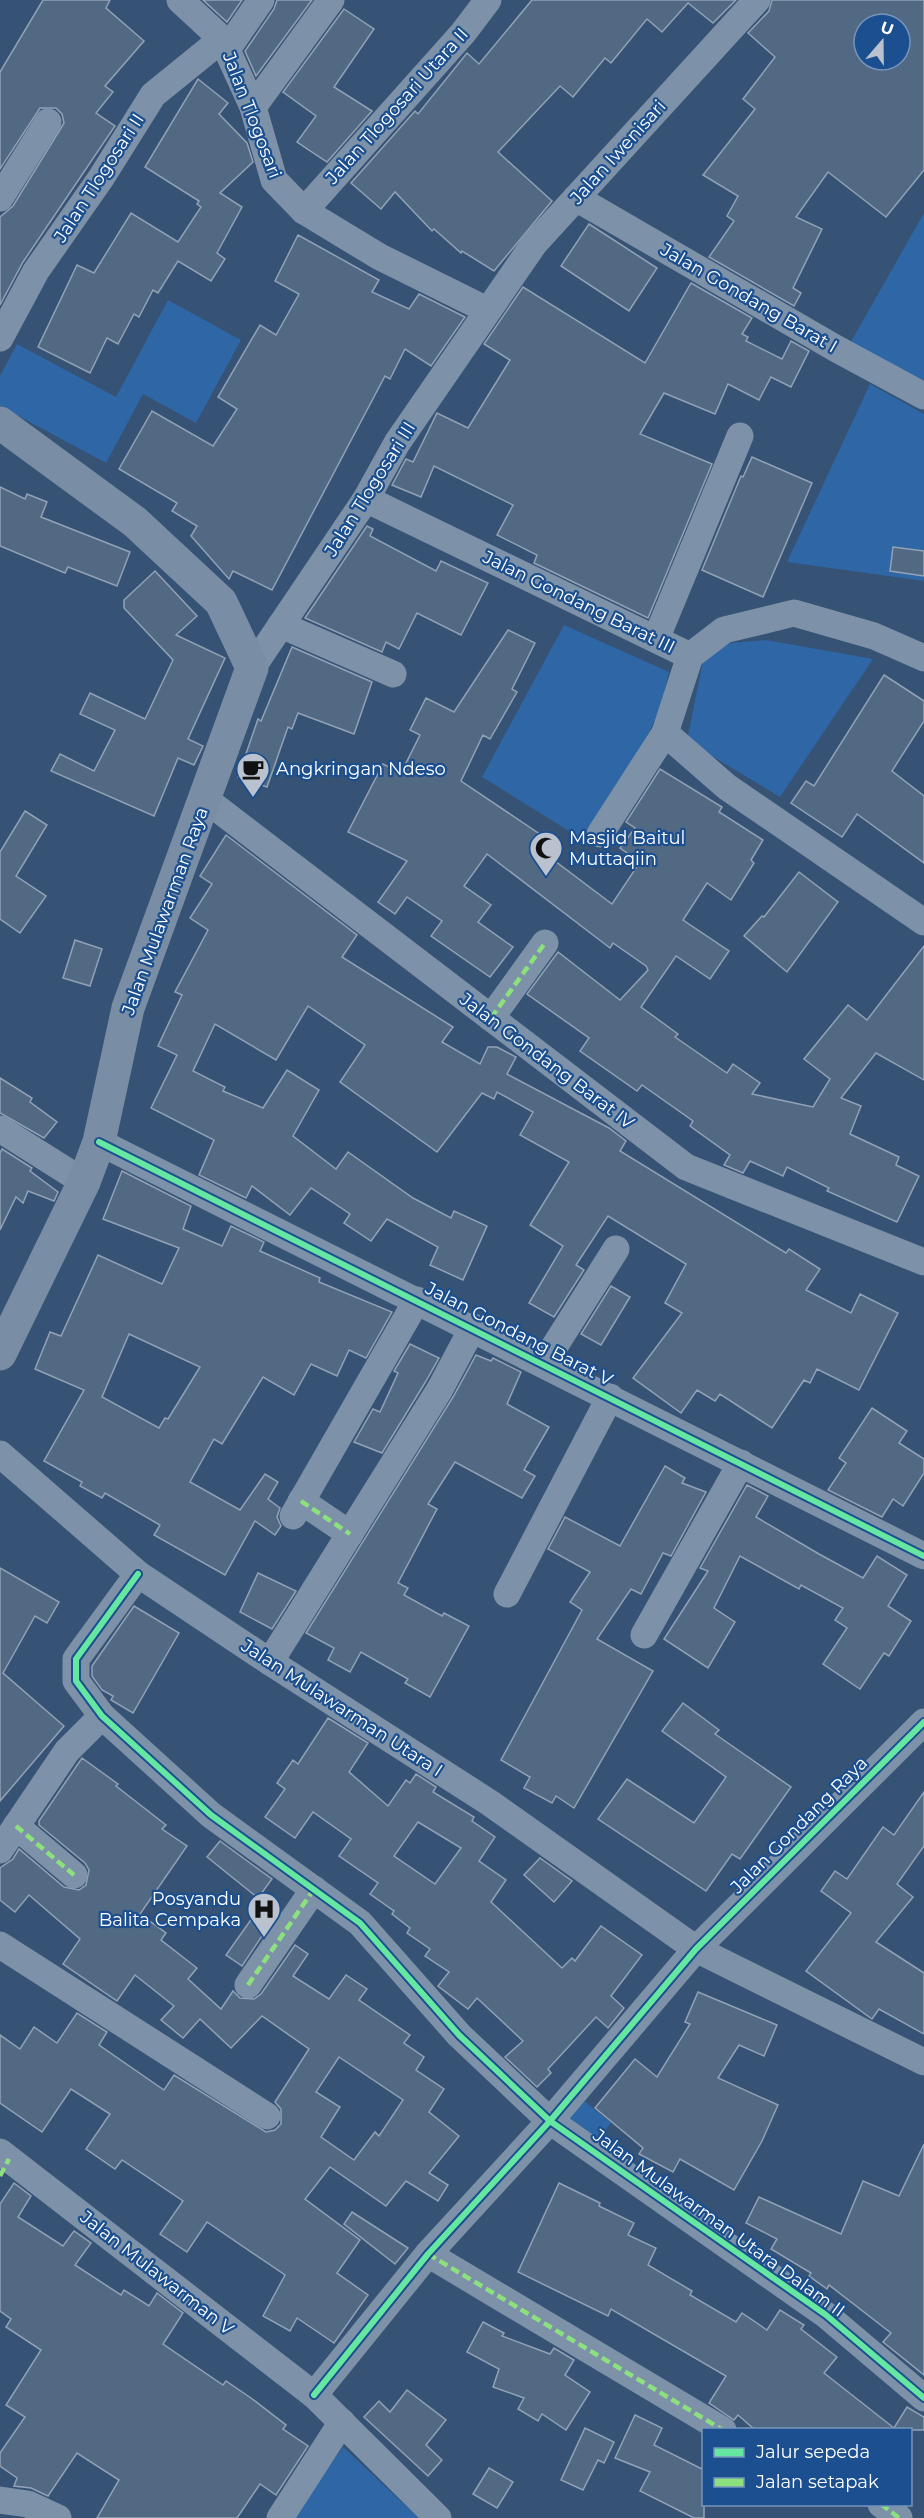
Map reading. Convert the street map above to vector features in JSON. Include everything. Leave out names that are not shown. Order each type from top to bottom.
[{"type":"main road","points":[[0,423],[135,522],[221,602],[252,668]]},
{"type":"main road","name":"Jalan Mulawarman Raya","points":[[0,1354],[84,1182],[99,1142],[128,1008],[252,668]]},
{"type":"street","name":"Jalan Tlogosari","points":[[181,0],[225,44],[253,107],[274,180],[304,211],[380,257],[487,310]]},
{"type":"street","name":"Jalan Tlogosari II","points":[[0,338],[36,271],[106,171],[153,95],[225,44],[261,0]]},
{"type":"street","points":[[253,107],[331,0]]},
{"type":"street","name":"Jalan Tlogosari Utara II","points":[[304,211],[463,33],[489,0]]},
{"type":"street","name":"Jalan Iwenisari","points":[[487,310],[534,244],[757,0]]},
{"type":"street","points":[[0,198],[48,122]]},
{"type":"street","name":"Jalan Gondang Barat I","points":[[576,198],[835,348],[924,396]]},
{"type":"street","name":"Jalan Tlogosari III","points":[[252,668],[366,499],[397,443],[487,310]]},
{"type":"street","points":[[656,639],[740,436]]},
{"type":"street","name":"Jalan Gondang Barat III","points":[[366,499],[690,656],[666,733],[600,834]]},
{"type":"street","points":[[690,656],[724,630],[794,613],[874,636],[924,658]]},
{"type":"street","points":[[281,625],[393,674]]},
{"type":"street","points":[[666,733],[727,787],[924,922]]},
{"type":"street","name":"Jalan Gondang Barat IV","points":[[205,799],[686,1167],[924,1262]]},
{"type":"street","points":[[491,1018],[545,943]]},
{"type":"street","points":[[0,1129],[84,1182]]},
{"type":"street","name":"Jalan Gondang Barat V","points":[[99,1142],[473,1327],[924,1556]]},
{"type":"street","points":[[544,1363],[616,1249]]},
{"type":"street","points":[[350,1534],[297,1508],[417,1300]]},
{"type":"street","points":[[270,1662],[440,1389],[473,1327]]},
{"type":"street","points":[[507,1594],[610,1397]]},
{"type":"street","name":"Jalan Mulawarman Utara I","points":[[0,1454],[138,1574],[490,1803],[696,1949],[924,2062]]},
{"type":"street","points":[[644,1635],[741,1463]]},
{"type":"street","name":"Jalan Mulawarman Utara Dalam II","points":[[138,1574],[76,1659],[76,1681],[102,1716],[210,1815],[360,1923],[459,2035],[550,2121],[826,2315],[924,2398]]},
{"type":"street","points":[[0,1850],[67,1751],[102,1716]]},
{"type":"street","name":"Jalan Gondang Raya","points":[[314,2395],[428,2254],[550,2121],[696,1949],[924,1722]]},
{"type":"street","points":[[16,1826],[74,1875]]},
{"type":"street","points":[[248,1985],[314,1889]]},
{"type":"street","points":[[0,1945],[267,2116]]},
{"type":"street","name":"Jalan Mulawarman V","points":[[3,2162],[314,2395],[438,2518]]},
{"type":"street","points":[[428,2254],[720,2428]]},
{"type":"street","points":[[280,2518],[342,2422]]},
{"type":"street","points":[[0,2500],[28,2504],[58,2518]]},
{"type":"street","points":[[882,2506],[899,2518]]},
{"type":"shaded area","points":[[924,213],[924,388],[849,345]]},
{"type":"shaded area","points":[[168,300],[241,340],[196,423],[143,394],[106,463],[0,406],[0,376],[17,344],[116,397]]},
{"type":"shaded area","points":[[870,384],[924,414],[924,581],[787,562]]},
{"type":"shaded area","points":[[564,625],[669,672],[660,711],[590,844],[482,777]]},
{"type":"shaded area","points":[[766,640],[873,659],[780,797],[687,741],[706,645]]},
{"type":"shaded area","points":[[570,2089],[611,2123],[595,2143],[553,2109]]},
{"type":"shaded area","points":[[343,2447],[419,2518],[293,2518]]},
{"type":"building","points":[[43,0],[110,0],[106,8],[144,41],[105,86],[113,92],[96,113],[115,126],[23,262],[0,305],[0,217],[13,206],[64,123],[62,114],[56,108],[40,108],[0,169],[0,72]]},
{"type":"building","points":[[203,0],[242,0],[227,22]]},
{"type":"building","points":[[277,0],[312,0],[256,76],[245,51],[274,9]]},
{"type":"building","points":[[532,0],[736,0],[713,23],[688,3],[662,32],[647,19],[611,63],[605,58],[573,97],[560,86],[498,152],[552,201],[494,271],[462,251],[461,253],[434,229],[432,231],[395,192],[381,209],[351,183],[415,111],[418,114],[467,53],[479,64]]},
{"type":"building","points":[[772,0],[924,0],[924,170],[886,217],[828,172],[796,217],[822,229],[793,288],[801,293],[794,306],[709,257],[734,221],[727,216],[738,196],[703,175],[755,109],[743,99],[775,57],[748,33],[769,11]]},
{"type":"building","points":[[344,9],[374,29],[334,87],[372,111],[327,162],[297,142],[316,116],[283,92]]},
{"type":"building","points":[[198,79],[228,103],[219,114],[247,143],[253,162],[220,193],[242,207],[217,253],[225,259],[211,281],[178,261],[158,293],[153,290],[139,317],[134,314],[118,344],[107,338],[90,373],[38,347],[77,265],[94,273],[131,213],[178,242],[201,207],[197,204],[199,201],[145,167]]},
{"type":"building","points":[[589,224],[657,268],[629,311],[561,266]]},
{"type":"building","points":[[298,235],[379,280],[372,292],[409,309],[419,294],[465,317],[431,366],[405,349],[390,379],[385,376],[272,590],[233,571],[229,579],[191,536],[197,526],[172,511],[177,503],[119,469],[152,411],[213,446],[237,409],[218,397],[260,325],[276,335],[299,294],[275,281]]},
{"type":"building","points":[[691,283],[752,318],[742,334],[748,337],[746,341],[782,359],[791,341],[809,351],[791,387],[771,377],[759,400],[728,384],[715,414],[664,393],[640,434],[712,464],[648,618],[534,563],[537,555],[497,535],[513,505],[434,466],[421,497],[392,485],[406,459],[413,462],[437,413],[468,428],[510,360],[484,344],[523,287],[645,363]]},
{"type":"building","points":[[752,457],[812,483],[763,597],[702,570],[741,476],[743,477]]},
{"type":"building","points":[[0,487],[25,499],[27,494],[47,502],[41,517],[130,552],[117,586],[68,567],[65,573],[0,546]]},
{"type":"building","points":[[367,526],[373,529],[370,536],[436,571],[441,561],[488,583],[461,635],[417,613],[399,649],[386,642],[382,652],[305,618]]},
{"type":"building","points":[[893,547],[924,551],[924,576],[890,571]]},
{"type":"building","points":[[155,571],[197,616],[176,635],[225,658],[188,739],[203,746],[194,765],[178,758],[154,816],[51,771],[60,754],[94,771],[115,730],[80,714],[90,693],[145,719],[173,660],[124,608],[124,600]]},
{"type":"building","points":[[508,630],[535,643],[512,689],[517,692],[490,739],[483,735],[461,781],[553,843],[547,855],[612,904],[640,862],[620,848],[635,828],[626,822],[660,769],[722,807],[719,812],[763,840],[751,860],[754,863],[731,900],[707,883],[683,920],[729,951],[710,979],[676,956],[641,1007],[678,1034],[675,1037],[727,1073],[733,1064],[760,1083],[752,1094],[813,1107],[830,1079],[804,1059],[848,1005],[867,1020],[924,946],[924,1080],[876,1053],[841,1098],[861,1106],[850,1134],[899,1157],[896,1165],[919,1176],[897,1222],[827,1191],[829,1188],[787,1167],[783,1176],[750,1161],[743,1173],[724,1165],[730,1155],[690,1126],[693,1121],[642,1085],[637,1091],[580,1051],[589,1038],[527,994],[558,952],[620,1000],[648,970],[646,966],[613,943],[610,948],[487,854],[464,886],[491,905],[478,922],[513,947],[490,977],[431,936],[442,921],[407,897],[395,914],[378,902],[407,861],[348,832],[383,764],[401,773],[420,735],[410,730],[426,698],[454,712]]},
{"type":"building","points":[[292,647],[372,682],[354,734],[298,713],[292,729],[288,727],[267,787],[238,777],[258,719],[261,721]]},
{"type":"building","points":[[884,675],[924,701],[924,721],[892,771],[924,796],[924,863],[857,814],[842,837],[791,803],[806,781],[814,786]]},
{"type":"building","points":[[25,811],[47,825],[16,876],[46,896],[20,933],[0,919],[0,852]]},
{"type":"building","points":[[226,835],[357,935],[342,957],[453,1027],[442,1042],[480,1064],[488,1047],[497,1047],[516,1057],[507,1074],[609,1128],[626,1141],[620,1151],[786,1253],[789,1249],[820,1269],[806,1290],[851,1313],[860,1294],[898,1313],[859,1390],[817,1369],[810,1383],[804,1380],[772,1428],[720,1394],[715,1401],[697,1390],[681,1413],[633,1378],[682,1313],[665,1303],[686,1264],[608,1216],[576,1265],[584,1270],[554,1317],[529,1303],[563,1246],[530,1225],[569,1162],[520,1135],[533,1112],[497,1092],[494,1099],[482,1093],[437,1152],[340,1082],[365,1045],[308,1006],[276,1060],[215,1024],[193,1071],[225,1087],[223,1091],[263,1108],[287,1070],[319,1090],[293,1136],[336,1169],[348,1152],[413,1198],[451,1218],[454,1211],[487,1226],[463,1280],[430,1265],[438,1247],[387,1219],[371,1241],[344,1223],[350,1214],[311,1188],[290,1215],[252,1186],[246,1198],[199,1175],[214,1140],[151,1108],[177,1055],[158,1046],[182,995],[175,992],[208,930],[190,918],[212,884],[200,876]]},
{"type":"building","points":[[799,872],[838,902],[787,972],[744,936],[762,916],[764,917]]},
{"type":"building","points":[[75,940],[102,949],[90,986],[63,978]]},
{"type":"building","points":[[0,1078],[32,1098],[30,1102],[57,1122],[44,1138],[0,1113]]},
{"type":"building","points":[[2,1149],[32,1168],[30,1171],[58,1192],[54,1201],[28,1191],[23,1203],[16,1197],[0,1230],[0,1153]]},
{"type":"building","points":[[122,1171],[191,1206],[183,1229],[222,1246],[231,1226],[264,1242],[260,1251],[320,1278],[319,1282],[392,1312],[366,1358],[349,1350],[337,1376],[311,1364],[294,1395],[263,1377],[222,1444],[214,1439],[190,1482],[240,1510],[265,1474],[278,1482],[268,1499],[280,1508],[277,1517],[281,1526],[275,1535],[255,1521],[225,1575],[154,1535],[160,1525],[105,1493],[102,1498],[80,1486],[82,1482],[44,1461],[84,1390],[35,1369],[50,1332],[61,1336],[98,1255],[162,1284],[179,1248],[103,1219]],"holes":[[[129,1334],[200,1367],[168,1419],[165,1418],[159,1428],[102,1397]]]},
{"type":"building","points":[[611,1286],[630,1297],[601,1345],[581,1334]]},
{"type":"building","points":[[410,1344],[439,1358],[426,1381],[382,1453],[354,1442],[373,1409],[380,1412],[398,1373],[394,1371]]},
{"type":"building","points":[[476,1355],[491,1361],[493,1358],[521,1372],[507,1404],[549,1427],[524,1470],[535,1476],[522,1498],[455,1462],[428,1504],[437,1509],[398,1583],[408,1588],[404,1595],[442,1616],[444,1613],[469,1626],[430,1697],[405,1683],[408,1679],[361,1652],[350,1672],[328,1660],[334,1648],[306,1633],[453,1397]]},
{"type":"building","points":[[872,1408],[907,1431],[899,1443],[924,1459],[924,1473],[903,1506],[893,1499],[882,1517],[828,1490],[846,1463],[839,1458]]},
{"type":"building","points":[[665,1466],[685,1478],[682,1483],[706,1492],[671,1556],[663,1553],[641,1594],[631,1589],[597,1639],[653,1671],[574,1808],[556,1796],[552,1803],[524,1788],[530,1777],[501,1760],[582,1610],[570,1602],[590,1572],[548,1549],[565,1517],[620,1546]]},
{"type":"building","points":[[747,1485],[768,1496],[756,1517],[819,1554],[863,1578],[877,1556],[907,1575],[888,1606],[911,1621],[889,1656],[884,1653],[860,1689],[823,1664],[847,1628],[835,1620],[843,1608],[801,1585],[799,1589],[740,1556],[714,1608],[735,1622],[708,1668],[664,1639],[708,1571],[700,1568]]},
{"type":"building","points":[[0,1568],[59,1602],[47,1623],[35,1616],[3,1673],[64,1726],[0,1801]]},
{"type":"building","points":[[258,1573],[296,1591],[272,1629],[240,1612]]},
{"type":"building","points":[[134,1606],[179,1633],[133,1713],[111,1700],[113,1696],[102,1690],[92,1676],[92,1666]]},
{"type":"building","points":[[683,1703],[719,1730],[715,1734],[791,1787],[740,1859],[732,1854],[706,1891],[598,1819],[627,1779],[694,1823],[726,1777],[662,1731]]},
{"type":"building","points":[[328,1718],[368,1743],[349,1772],[388,1806],[406,1780],[410,1783],[416,1774],[436,1787],[433,1792],[474,1817],[472,1821],[495,1837],[479,1861],[506,1880],[491,1902],[562,1968],[572,1958],[575,1961],[601,1926],[642,1955],[611,1996],[624,2008],[608,2028],[596,2017],[548,2069],[551,2073],[537,2087],[505,2057],[523,2041],[477,1998],[468,2009],[438,1986],[449,1972],[425,1956],[430,1949],[407,1933],[410,1928],[392,1914],[394,1911],[370,1894],[378,1883],[339,1856],[351,1839],[313,1812],[295,1838],[265,1817],[285,1789],[277,1783],[293,1760],[298,1764]],"holes":[[[418,1822],[461,1848],[435,1884],[394,1856]]]},
{"type":"building","points":[[82,1758],[118,1784],[116,1786],[166,1825],[162,1829],[187,1846],[140,1914],[166,1933],[161,1940],[197,1968],[188,1979],[221,2009],[233,1991],[240,1998],[254,1999],[261,1994],[295,1945],[308,1954],[293,1976],[329,1999],[346,1975],[367,1989],[359,2000],[410,2035],[404,2043],[424,2057],[416,2070],[444,2089],[429,2112],[459,2136],[429,2173],[448,2185],[438,2201],[406,2181],[386,2206],[330,2167],[305,2199],[360,2240],[337,2273],[368,2295],[334,2343],[297,2318],[290,2331],[263,2316],[285,2275],[207,2222],[187,2252],[160,2234],[183,2201],[122,2160],[115,2169],[86,2149],[110,2114],[71,2089],[42,2132],[0,2103],[0,2035],[20,2049],[34,2027],[57,2043],[77,2013],[107,2032],[99,2045],[164,2090],[174,2075],[266,2132],[275,2130],[281,2124],[281,2109],[275,2102],[309,2049],[262,2016],[231,2048],[200,2019],[183,2038],[161,2020],[174,2006],[135,1975],[117,2001],[63,1964],[80,1939],[29,1895],[15,1912],[0,1900],[0,1868],[13,1859],[19,1849],[64,1887],[79,1890],[86,1885],[89,1870],[85,1863],[39,1825],[39,1821]],"holes":[[[339,2057],[403,2100],[379,2136],[375,2132],[354,2160],[321,2137],[340,2107],[316,2092]]]},
{"type":"building","points":[[924,1792],[924,1846],[897,1884],[913,1897],[876,1942],[924,1973],[924,2034],[879,2009],[872,2019],[806,1971],[851,1913],[821,1891],[835,1871],[847,1879],[883,1827],[894,1835]]},
{"type":"building","points":[[220,1841],[272,1879],[258,1898],[207,1857]]},
{"type":"building","points":[[540,1858],[572,1881],[554,1902],[524,1875]]},
{"type":"building","points":[[255,1914],[270,1924],[242,1966],[226,1955]]},
{"type":"building","points":[[698,1992],[777,2025],[764,2056],[739,2045],[718,2078],[778,2105],[762,2141],[734,2190],[680,2159],[673,2172],[639,2154],[643,2148],[595,2108],[635,2059],[657,2077],[690,2024],[685,2022]]},
{"type":"building","points":[[924,2144],[924,2375],[883,2342],[891,2333],[829,2285],[827,2289],[809,2276],[811,2273],[771,2249],[777,2239],[746,2223],[759,2197],[841,2234],[863,2181],[899,2196]]},
{"type":"building","points":[[14,2183],[31,2196],[18,2217],[63,2246],[74,2231],[91,2243],[75,2265],[121,2295],[124,2290],[149,2306],[157,2293],[183,2313],[163,2344],[223,2385],[226,2381],[251,2398],[286,2425],[283,2429],[308,2446],[276,2495],[260,2484],[237,2518],[97,2518],[119,2480],[77,2453],[48,2496],[31,2488],[14,2486],[17,2478],[0,2466],[0,2453],[25,2417],[6,2405],[41,2350],[6,2327],[11,2319],[0,2311],[0,2204]]},
{"type":"building","points":[[559,2183],[634,2223],[628,2235],[656,2248],[648,2265],[692,2291],[690,2295],[736,2322],[742,2313],[767,2330],[780,2310],[804,2325],[801,2329],[837,2357],[824,2373],[894,2428],[753,2428],[738,2415],[734,2420],[709,2403],[726,2376],[611,2309],[608,2316],[518,2272]]},
{"type":"building","points":[[352,2212],[408,2248],[395,2264],[344,2224]]},
{"type":"building","points":[[483,2322],[504,2333],[502,2336],[550,2354],[554,2348],[574,2360],[565,2375],[590,2392],[566,2430],[542,2414],[538,2421],[518,2409],[524,2398],[493,2387],[499,2369],[467,2352]]},
{"type":"building","points":[[407,2390],[446,2420],[426,2445],[442,2460],[428,2476],[364,2417],[379,2401],[390,2412]]},
{"type":"building","points":[[907,2407],[924,2417],[924,2430],[894,2428]]},
{"type":"building","points":[[635,2415],[662,2428],[654,2445],[702,2469],[704,2518],[694,2518],[640,2491],[650,2472],[615,2458]]},
{"type":"building","points":[[585,2428],[614,2442],[604,2463],[598,2460],[583,2490],[561,2480]]},
{"type":"building","points":[[489,2468],[513,2482],[497,2508],[473,2494]]},
{"type":"marked path","points":[[491,1018],[545,943]]},
{"type":"marked path","points":[[301,1501],[350,1534]]},
{"type":"marked path","points":[[16,1826],[74,1875]]},
{"type":"marked path","points":[[248,1985],[314,1889]]},
{"type":"marked path","points":[[0,2176],[9,2159]]},
{"type":"marked path","points":[[428,2254],[720,2428]]},
{"type":"marked path","points":[[884,2506],[899,2518]]},
{"type":"cycle path","points":[[99,1142],[924,1556]]},
{"type":"cycle path","points":[[138,1574],[76,1659],[76,1681],[102,1716],[211,1815],[360,1923],[459,2035],[550,2121],[826,2315],[924,2398]]},
{"type":"cycle path","points":[[314,2395],[428,2254],[550,2121],[696,1949],[924,1722]]},
{"type":"place","name":"Angkringan Ndeso","points":[[253,798]]},
{"type":"place","name":"Masjid Baitul Muttaqiin","points":[[546,877]]},
{"type":"place","name":"Posyandu Balita Cempaka","points":[[264,1938]]}]
